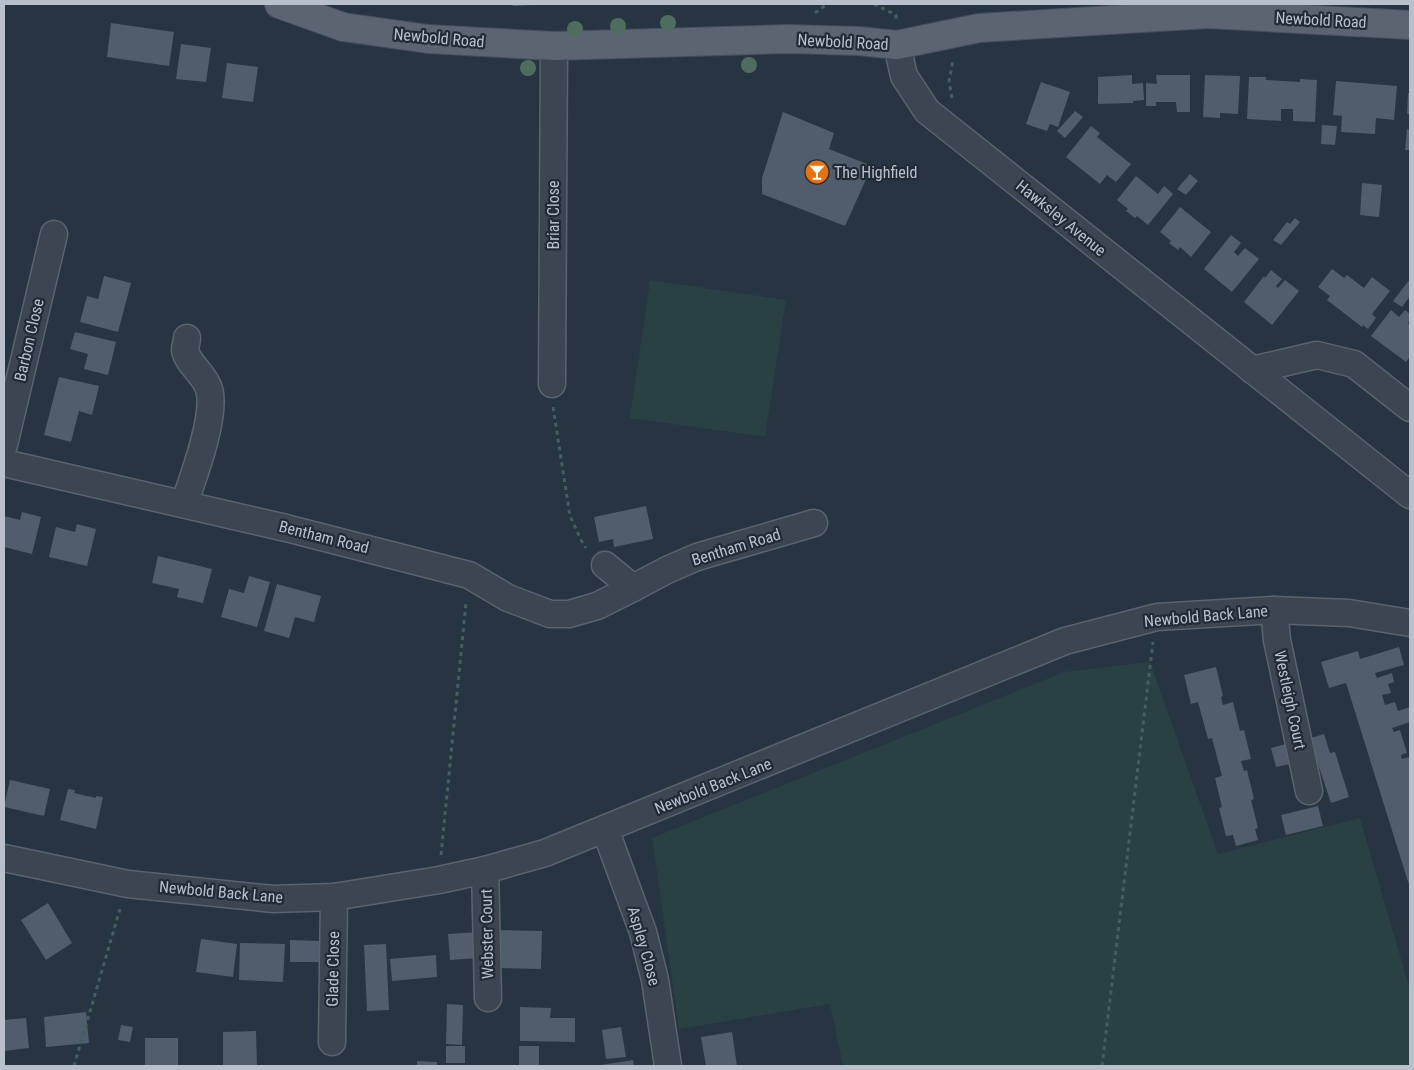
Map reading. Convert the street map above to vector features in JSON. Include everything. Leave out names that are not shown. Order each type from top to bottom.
[{"type":"main road","name":"Newbold Road","points":[[279,4],[343,27],[428,39],[554,46],[787,38],[859,41],[897,45],[978,28],[1208,14],[1293,12],[1410,25]]},
{"type":"street","name":"Hawksley Avenue","points":[[897,45],[904,76],[927,111],[1410,495]]},
{"type":"street","name":"Briar Close","points":[[552,384],[554,46]]},
{"type":"street","name":"Barbon Close","points":[[4,445],[54,234]]},
{"type":"street","points":[[184,504],[207,431],[210,399],[210,390],[205,380],[188,358],[186,350],[187,338]]},
{"type":"street","points":[[1252,370],[1316,355],[1354,364],[1410,408]]},
{"type":"street","name":"Bentham Road","points":[[4,463],[286,528],[469,575],[508,598],[550,614],[569,614],[597,606],[667,570],[697,557],[814,523]]},
{"type":"street","points":[[605,565],[633,588]]},
{"type":"street","name":"Newbold Back Lane","points":[[4,858],[128,884],[273,899],[334,897],[439,880],[485,870],[545,853],[1065,641],[1156,617],[1274,610],[1349,613],[1410,623]]},
{"type":"street","name":"Westleigh Court","points":[[1274,610],[1277,640],[1309,791]]},
{"type":"street","name":"Aspley Close","points":[[605,829],[643,932],[655,980],[668,1066]]},
{"type":"street","name":"Webster Court","points":[[485,870],[488,998]]},
{"type":"street","name":"Glade Close","points":[[332,1042],[334,897]]},
{"type":"path","points":[[959,55],[953,59],[949,80],[961,138]]},
{"type":"path","points":[[552,384],[553,412],[570,516],[581,540],[590,553],[605,565]]},
{"type":"path","points":[[439,880],[469,575]]},
{"type":"path","points":[[1102,1066],[1156,617]]},
{"type":"path","points":[[74,1066],[128,884]]},
{"type":"green space","points":[[650,280],[786,300],[765,437],[630,418]]},
{"type":"green space","points":[[1150,662],[1218,854],[1360,818],[1410,990],[1410,1066],[843,1066],[830,1004],[679,1029],[652,838],[1064,672]]},
{"type":"building","points":[[512,4],[532,4],[532,5],[513,6]]},
{"type":"building","points":[[111,23],[174,32],[169,66],[107,57]]},
{"type":"building","points":[[181,44],[211,48],[206,82],[176,79]]},
{"type":"building","points":[[227,63],[258,67],[253,102],[222,98]]},
{"type":"building","points":[[1132,75],[1132,84],[1143,83],[1144,100],[1133,101],[1133,103],[1098,104],[1098,77]]},
{"type":"building","points":[[1156,75],[1190,75],[1190,112],[1177,112],[1176,102],[1156,102],[1156,106],[1146,106],[1146,83],[1157,84]]},
{"type":"building","points":[[1205,75],[1240,76],[1238,114],[1220,113],[1220,118],[1203,117]]},
{"type":"building","points":[[1249,77],[1266,77],[1266,80],[1300,82],[1300,79],[1317,80],[1315,122],[1293,121],[1293,109],[1281,109],[1281,121],[1247,119]]},
{"type":"building","points":[[1336,81],[1397,86],[1394,120],[1376,118],[1375,134],[1341,132],[1342,116],[1333,115]]},
{"type":"building","points":[[1041,82],[1070,92],[1058,127],[1050,124],[1047,131],[1026,124]]},
{"type":"building","points":[[1408,93],[1410,93],[1410,114],[1407,114]]},
{"type":"building","points":[[1075,111],[1083,117],[1065,138],[1057,131]]},
{"type":"building","name":"The Highfield","points":[[783,112],[834,133],[829,149],[872,166],[845,226],[762,194],[762,178]]},
{"type":"building","points":[[1322,125],[1337,126],[1335,145],[1321,144]]},
{"type":"building","points":[[1091,126],[1100,133],[1097,137],[1131,164],[1116,182],[1107,175],[1100,184],[1066,157]]},
{"type":"building","points":[[1407,129],[1410,130],[1410,150],[1405,150]]},
{"type":"building","points":[[1190,174],[1198,181],[1186,195],[1177,189]]},
{"type":"building","points":[[1136,176],[1158,194],[1164,186],[1173,194],[1148,225],[1137,216],[1135,218],[1126,211],[1128,209],[1117,200]]},
{"type":"building","points":[[1362,183],[1382,185],[1379,217],[1360,215]]},
{"type":"building","points":[[1180,207],[1211,232],[1191,257],[1180,247],[1178,250],[1169,243],[1171,241],[1160,232]]},
{"type":"building","points":[[1295,218],[1300,222],[1281,245],[1273,240],[1287,222],[1290,224]]},
{"type":"building","points":[[1231,235],[1241,243],[1234,252],[1238,256],[1245,248],[1259,259],[1232,292],[1204,269]]},
{"type":"building","points":[[1332,269],[1344,278],[1347,275],[1364,288],[1372,277],[1390,291],[1372,314],[1376,318],[1368,329],[1363,325],[1362,327],[1327,300],[1330,296],[1318,287]]},
{"type":"building","points":[[1271,270],[1282,279],[1276,286],[1278,288],[1285,280],[1299,291],[1272,325],[1244,302]]},
{"type":"building","points":[[104,276],[131,283],[118,332],[80,322],[87,296],[98,299]]},
{"type":"building","points":[[1410,279],[1410,296],[1402,307],[1393,301]]},
{"type":"building","points":[[1391,310],[1399,317],[1405,310],[1410,314],[1408,323],[1410,325],[1410,357],[1406,362],[1371,336]]},
{"type":"building","points":[[75,332],[116,342],[108,375],[84,369],[88,354],[70,349]]},
{"type":"building","points":[[59,377],[99,386],[92,415],[79,411],[71,442],[44,435]]},
{"type":"building","points":[[646,506],[653,539],[614,547],[613,539],[599,542],[594,517]]},
{"type":"building","points":[[22,512],[41,517],[32,554],[4,547],[4,516],[20,520]]},
{"type":"building","points":[[77,524],[96,529],[87,566],[49,557],[56,527],[75,532]]},
{"type":"building","points":[[158,556],[212,569],[203,603],[177,597],[179,589],[152,583]]},
{"type":"building","points":[[249,576],[270,582],[257,627],[221,617],[229,589],[244,593]]},
{"type":"building","points":[[277,584],[321,596],[314,622],[295,617],[289,638],[264,631]]},
{"type":"building","points":[[1399,647],[1404,665],[1375,673],[1377,678],[1392,673],[1394,682],[1388,684],[1391,693],[1382,695],[1385,705],[1395,702],[1398,711],[1410,707],[1410,722],[1392,728],[1394,732],[1400,730],[1407,753],[1401,755],[1402,759],[1409,757],[1410,763],[1410,888],[1346,683],[1329,688],[1321,662],[1358,651],[1360,659]]},
{"type":"building","points":[[1216,667],[1223,696],[1221,697],[1223,705],[1233,702],[1240,731],[1244,730],[1251,759],[1241,761],[1244,771],[1247,770],[1254,799],[1251,800],[1258,828],[1255,829],[1258,840],[1236,846],[1233,835],[1226,836],[1219,808],[1222,807],[1215,778],[1222,776],[1212,738],[1208,739],[1198,702],[1191,704],[1184,675]]},
{"type":"building","points":[[1324,734],[1330,753],[1335,752],[1349,797],[1331,803],[1316,758],[1311,759],[1305,740]]},
{"type":"building","points":[[1290,743],[1295,763],[1276,767],[1271,748]]},
{"type":"building","points":[[10,780],[50,789],[44,816],[4,807]]},
{"type":"building","points":[[68,789],[75,790],[74,793],[96,798],[96,796],[103,797],[96,829],[60,820]]},
{"type":"building","points":[[1318,806],[1323,826],[1286,835],[1281,815]]},
{"type":"building","points":[[48,903],[72,943],[46,960],[21,920]]},
{"type":"building","points":[[496,930],[542,931],[541,969],[495,968]]},
{"type":"building","points":[[478,932],[480,958],[450,960],[448,934]]},
{"type":"building","points":[[201,939],[237,944],[233,977],[196,972]]},
{"type":"building","points":[[290,940],[320,941],[320,962],[290,962]]},
{"type":"building","points":[[240,943],[285,944],[283,982],[239,980]]},
{"type":"building","points":[[386,944],[389,1010],[367,1011],[364,945]]},
{"type":"building","points":[[436,955],[437,977],[392,981],[390,959]]},
{"type":"building","points":[[447,1004],[463,1005],[462,1045],[446,1044]]},
{"type":"building","points":[[520,1007],[551,1008],[550,1018],[575,1018],[575,1042],[520,1041]]},
{"type":"building","points":[[86,1012],[89,1043],[46,1047],[44,1017]]},
{"type":"building","points":[[26,1018],[29,1048],[4,1051],[4,1020]]},
{"type":"building","points":[[121,1025],[133,1027],[130,1042],[118,1040]]},
{"type":"building","points":[[621,1027],[626,1057],[606,1059],[602,1030]]},
{"type":"building","points":[[256,1031],[257,1066],[223,1066],[223,1032]]},
{"type":"building","points":[[732,1032],[737,1066],[706,1066],[701,1037]]},
{"type":"building","points":[[145,1038],[178,1038],[178,1066],[145,1066]]},
{"type":"building","points":[[446,1046],[465,1046],[465,1063],[446,1063]]},
{"type":"building","points":[[519,1046],[539,1046],[539,1066],[519,1066]]},
{"type":"building","points":[[633,1060],[634,1066],[601,1066],[601,1065]]},
{"type":"building","points":[[417,1061],[437,1062],[437,1066],[417,1066]]},
{"type":"place","name":"The Highfield","points":[[817,172]]}]
